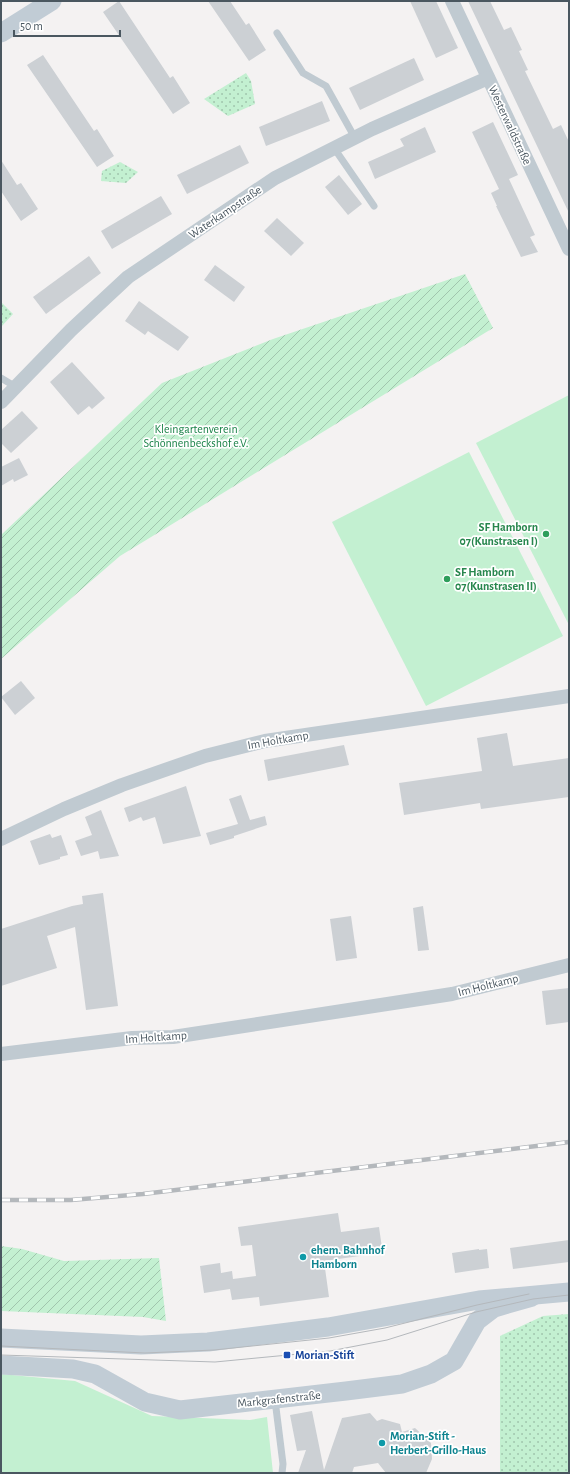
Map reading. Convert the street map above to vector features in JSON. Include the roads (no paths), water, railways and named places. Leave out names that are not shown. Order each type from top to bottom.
[{"type":"street","points":[[1,33],[52,1]]},
{"type":"street","name":"Westerwaldstraße","points":[[452,1],[569,249]]},
{"type":"street","name":"Waterkampstraße","points":[[1,402],[71,330],[128,277],[275,178],[355,138],[488,78]]},
{"type":"street","name":"Im Holtkamp","points":[[1,839],[64,809],[122,784],[219,752],[265,741],[569,696]]},
{"type":"street","name":"Im Holtkamp","points":[[1,1054],[132,1038],[173,1037],[382,1005],[452,994],[569,965]]},
{"type":"street","name":"Markgrafenstraße","points":[[1,1338],[141,1346],[208,1342],[328,1327],[479,1300],[532,1297],[569,1292]]},
{"type":"street","name":"Markgrafenstraße","points":[[1,1365],[73,1369],[95,1374],[145,1402],[180,1410],[402,1384],[431,1374],[454,1360],[477,1321],[494,1308],[532,1297]]},
{"type":"lane","points":[[277,34],[303,73],[326,86],[355,138]]},
{"type":"lane","points":[[334,148],[374,206]]},
{"type":"lane","points":[[1,378],[16,387]]},
{"type":"lane","points":[[275,1399],[283,1464],[282,1473]]},
{"type":"tram line","points":[[1,1346],[145,1353],[214,1350],[329,1338],[385,1328],[477,1305],[529,1294]]},
{"type":"tram line","points":[[1,1355],[215,1362],[330,1351],[387,1340],[476,1312],[533,1299],[569,1295]]},
{"type":"railway","points":[[1,1200],[71,1200],[143,1194],[569,1142]]},
{"type":"place","name":"SF Hamborn 07(Kunstrasen I)","points":[[546,534]]},
{"type":"place","name":"SF Hamborn 07(Kunstrasen II)","points":[[447,579]]},
{"type":"place","name":"ehem. Bahnhof Hamborn","points":[[303,1257]]},
{"type":"place","name":"Morian-Stift","points":[[287,1355]]},
{"type":"place","name":"Morian-Stift - Herbert-Grillo-Haus","points":[[382,1443]]},
{"type":"park label","name":"Kleingartenverein Schönnenbeckshof e.V.","points":[[196,436]]}]
